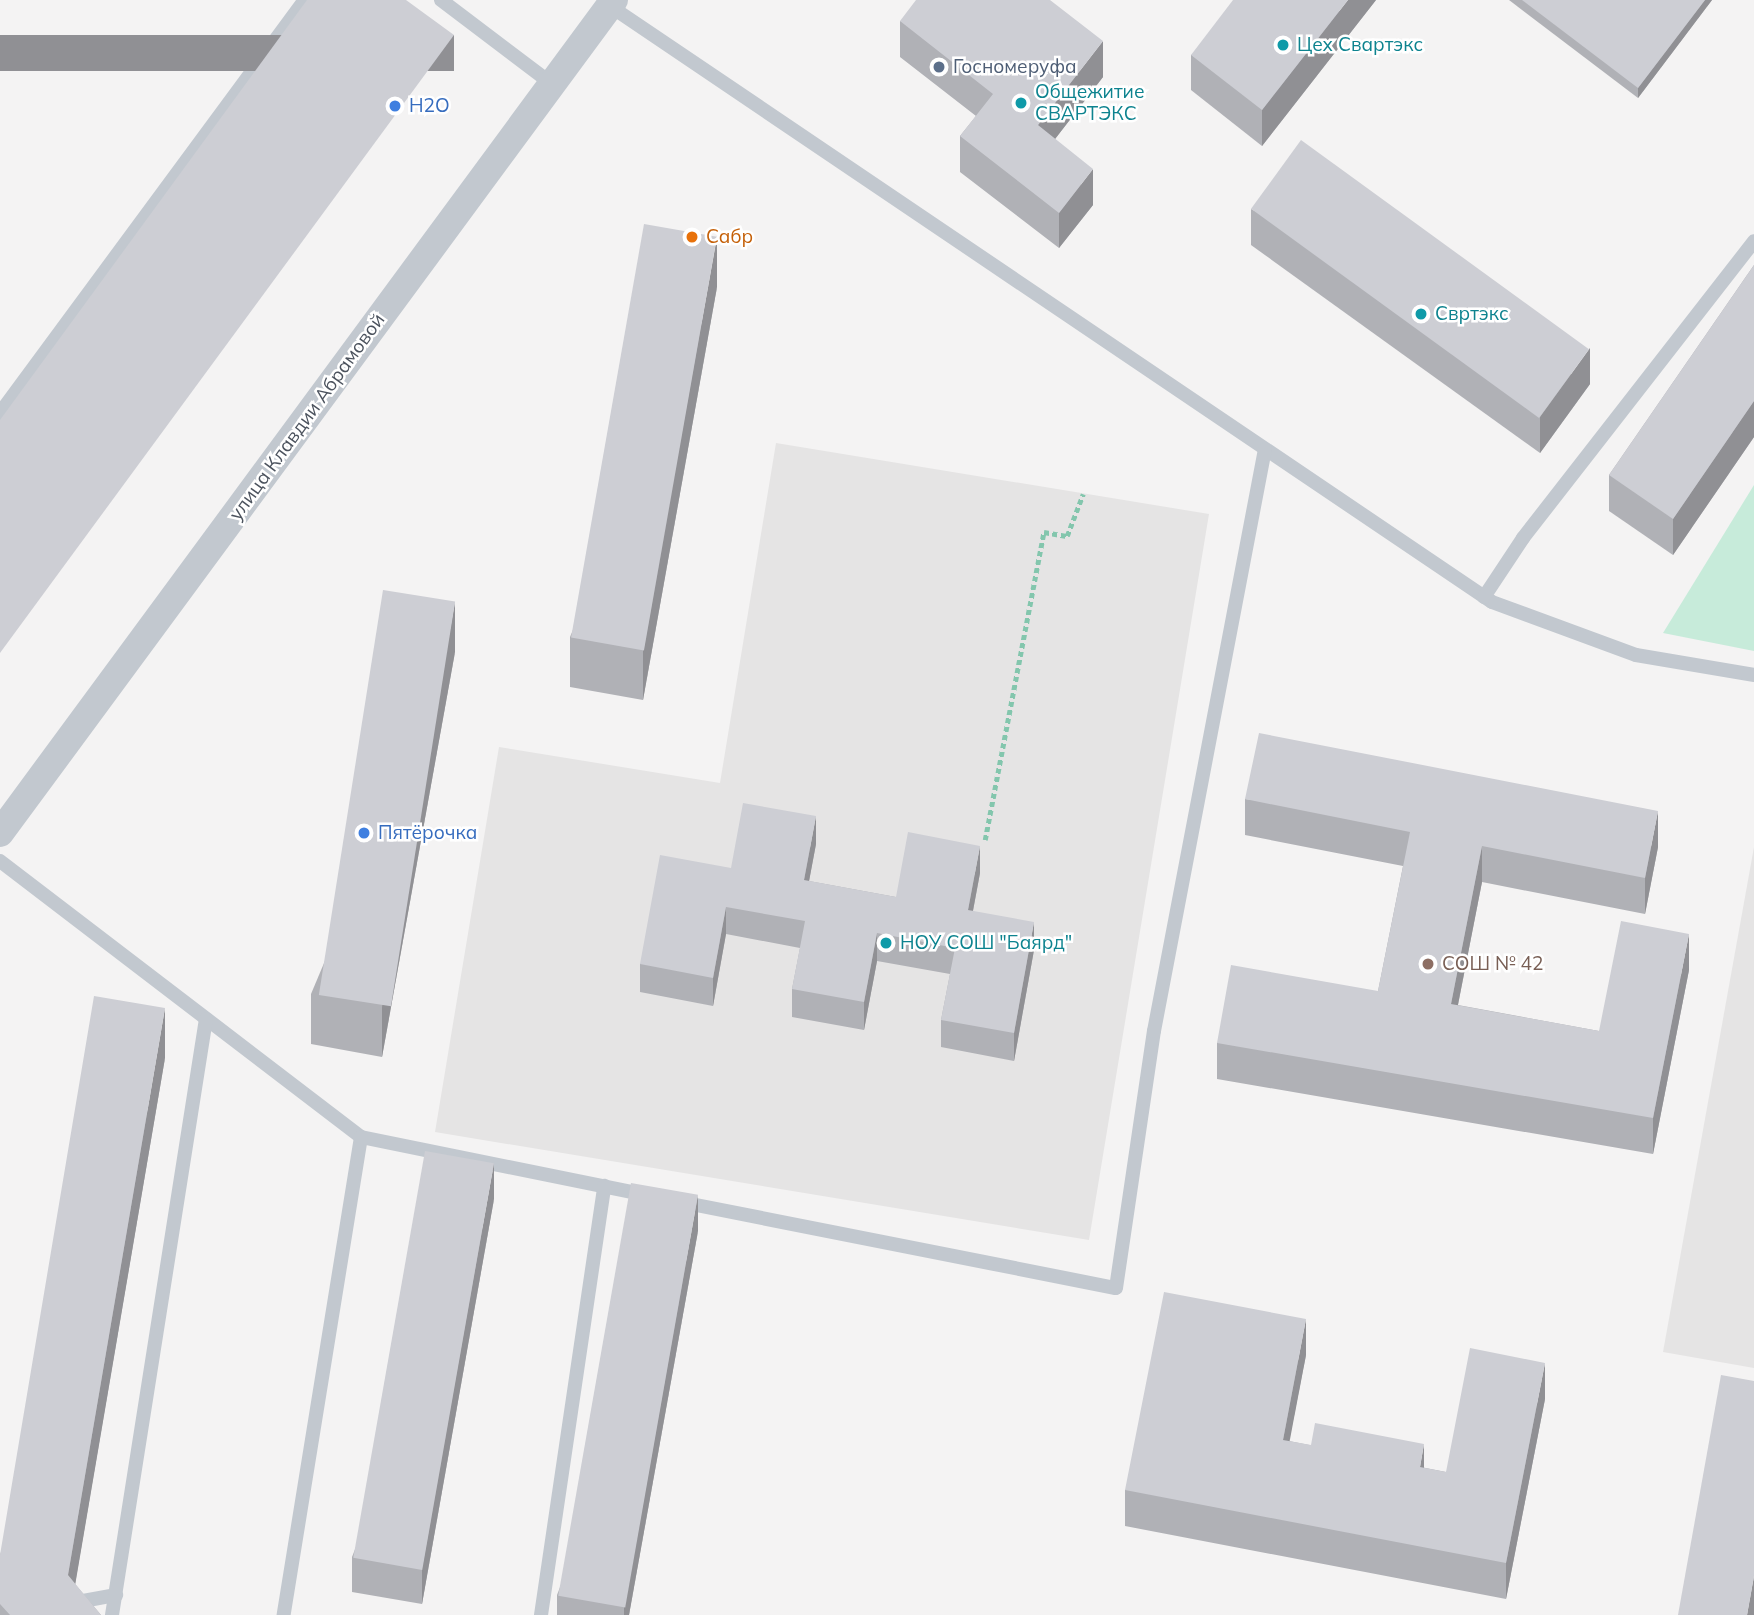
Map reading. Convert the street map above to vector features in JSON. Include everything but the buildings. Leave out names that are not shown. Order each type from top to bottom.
[{"type":"street","name":"улица Клавдии Абрамовой","points":[[0,833],[612,3]]},
{"type":"lane","points":[[441,0],[552,84]]},
{"type":"lane","points":[[0,413],[304,1]]},
{"type":"lane","points":[[612,3],[1484,597],[1636,655],[1754,675]]},
{"type":"lane","points":[[1484,597],[1523,538],[1754,242]]},
{"type":"lane","points":[[0,861],[361,1137],[1116,1289],[1154,1031],[1265,449]]},
{"type":"lane","points":[[112,1615],[206,1019]]},
{"type":"lane","points":[[284,1615],[361,1137]]},
{"type":"lane","points":[[541,1615],[604,1186]]},
{"type":"lane","points":[[71,1604],[116,1595]]},
{"type":"path","points":[[985,840],[1044,532],[1067,536],[1083,494]]},
{"type":"shaded area","points":[[776,443],[1209,514],[1089,1240],[435,1132],[499,747],[720,783]]},
{"type":"shaded area","points":[[1754,847],[1754,1368],[1663,1352]]},
{"type":"green space","points":[[1754,485],[1754,651],[1663,633]]},
{"type":"place","name":"Цех Свартэкс","points":[[1283,45]]},
{"type":"place","name":"Госномеруфа","points":[[939,67]]},
{"type":"place","name":"Общежитие СВАРТЭКС","points":[[1021,103]]},
{"type":"place","name":"H2O","points":[[395,106]]},
{"type":"place","name":"Сабр","points":[[692,237]]},
{"type":"place","name":"Свртэкс","points":[[1421,314]]},
{"type":"place","name":"Пятёрочка","points":[[364,833]]},
{"type":"place","name":"НОУ СОШ \"Баярд\"","points":[[886,943]]},
{"type":"place","name":"СОШ № 42","points":[[1428,964]]}]
